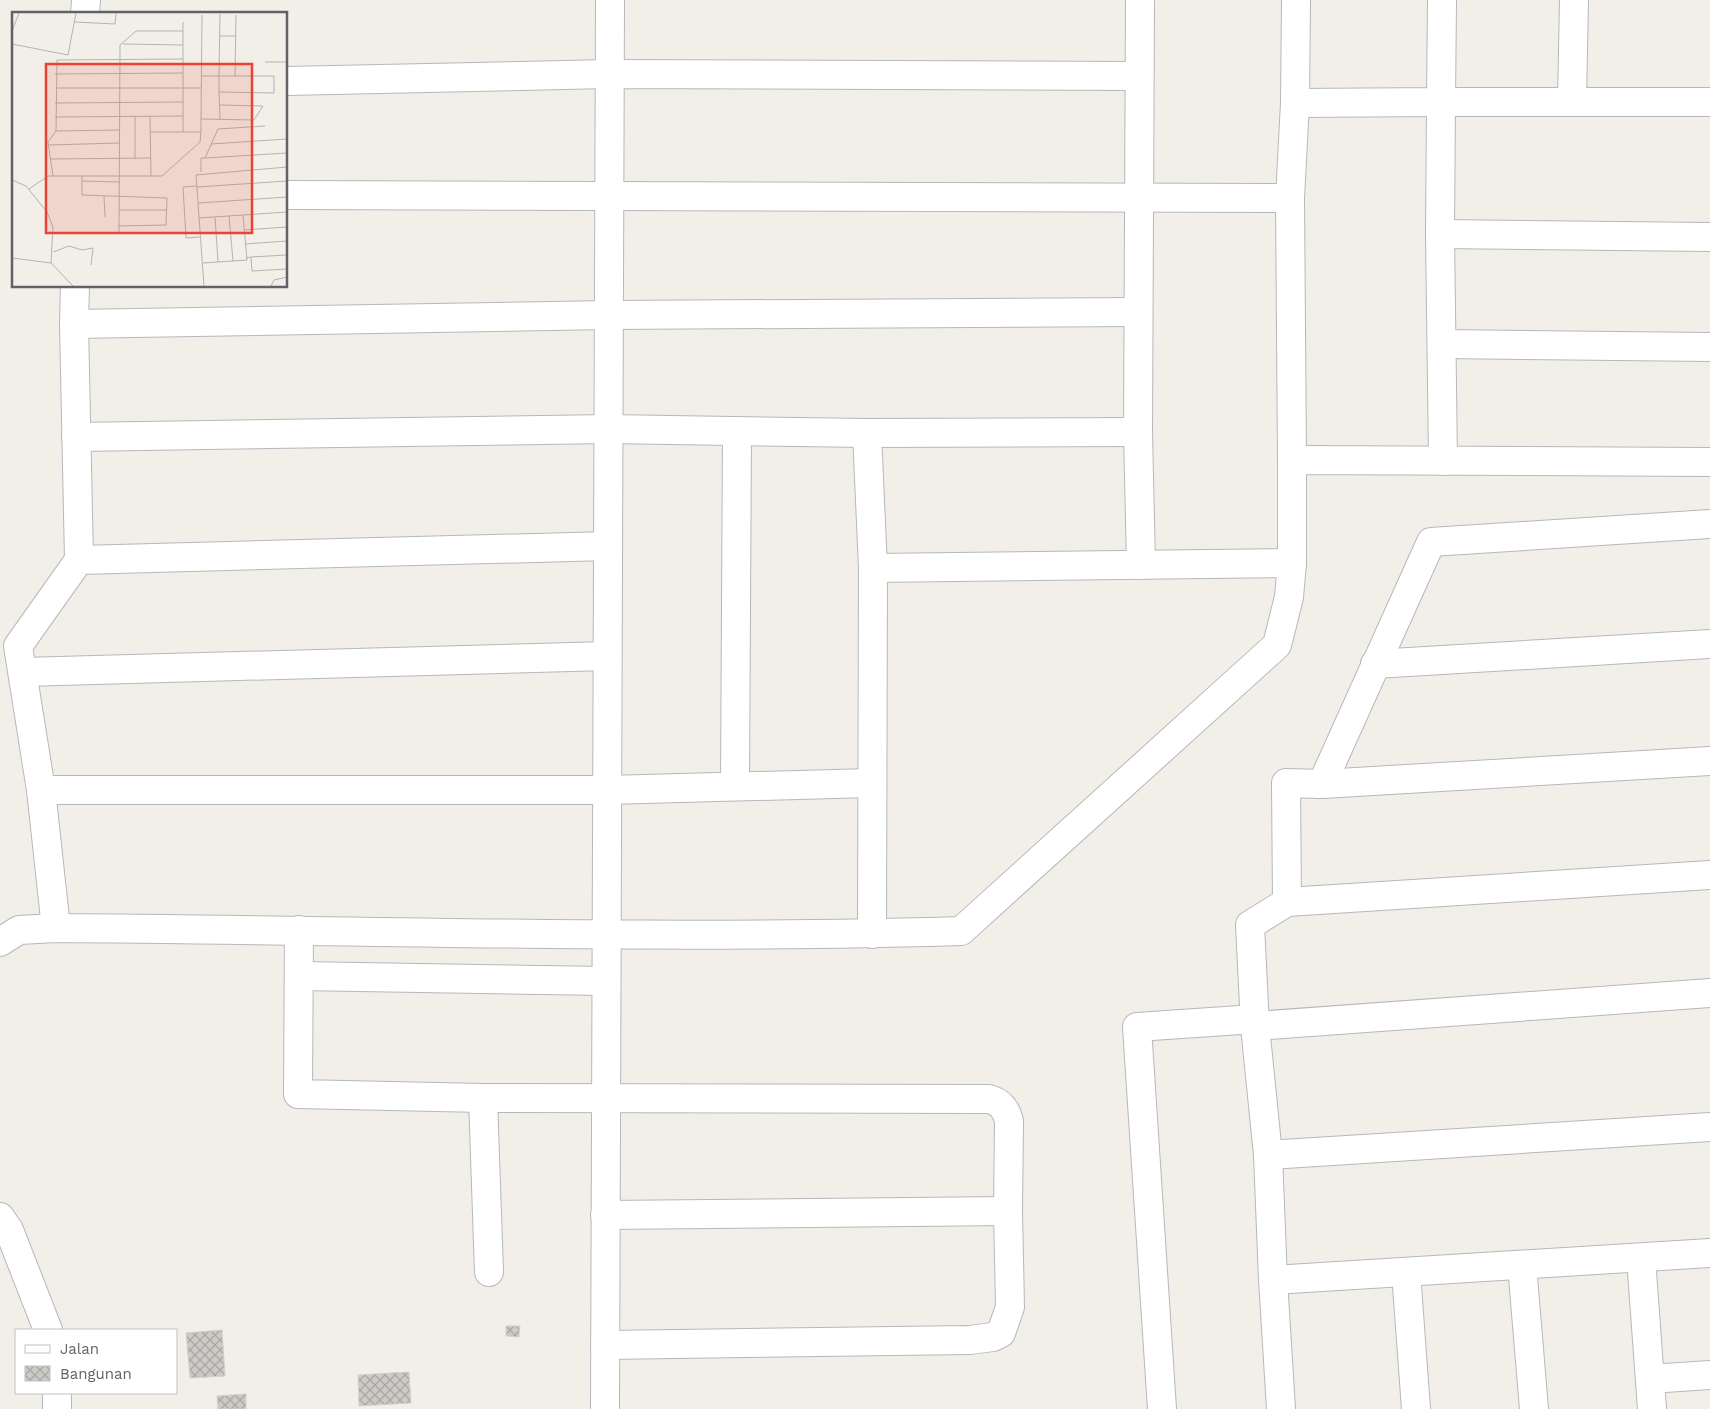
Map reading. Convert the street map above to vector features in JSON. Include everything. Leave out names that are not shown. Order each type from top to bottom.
[{"type":"street","points":[[605,1408],[610,0]]},
{"type":"street","points":[[1140,0],[1138,432],[1141,565]]},
{"type":"street","points":[[0,942],[19,930],[56,928],[606,934],[872,934],[961,931],[1277,645],[1289,597],[1292,563],[1290,198],[1296,103],[1296,0]]},
{"type":"street","points":[[1442,0],[1440,234],[1443,344],[1443,461]]},
{"type":"street","points":[[1572,102],[1574,0]]},
{"type":"street","points":[[288,80],[610,74],[1139,76]]},
{"type":"street","points":[[1296,103],[1710,102]]},
{"type":"street","points":[[288,195],[1290,198]]},
{"type":"street","points":[[1440,234],[1710,237]]},
{"type":"street","points":[[56,928],[41,790],[18,646],[79,560],[75,288]]},
{"type":"street","points":[[74,324],[609,315],[1138,312]]},
{"type":"street","points":[[1443,344],[1710,347]]},
{"type":"street","points":[[76,437],[608,429],[867,433],[1138,432]]},
{"type":"street","points":[[735,786],[737,431]]},
{"type":"street","points":[[867,433],[873,568],[872,934]]},
{"type":"street","points":[[1292,460],[1710,462]]},
{"type":"street","points":[[1322,784],[1431,542],[1710,524]]},
{"type":"street","points":[[79,560],[608,546]]},
{"type":"street","points":[[873,568],[1292,563]]},
{"type":"street","points":[[1375,664],[1710,644]]},
{"type":"street","points":[[23,672],[607,656]]},
{"type":"street","points":[[1287,902],[1286,783],[1322,784],[1710,761]]},
{"type":"street","points":[[41,790],[607,790],[871,783]]},
{"type":"street","points":[[1281,1409],[1268,1155],[1255,1022],[1250,925],[1287,902],[1710,875]]},
{"type":"street","points":[[299,930],[298,1094],[483,1098],[979,1099],[996,1101],[1004,1107],[1009,1121],[1010,1307],[1001,1332],[994,1337],[970,1340],[605,1345]]},
{"type":"street","points":[[299,976],[606,981]]},
{"type":"street","points":[[1162,1409],[1137,1027],[1255,1022],[1710,993]]},
{"type":"street","points":[[483,1098],[489,1272]]},
{"type":"street","points":[[1268,1155],[1710,1128]]},
{"type":"street","points":[[605,1214],[1008,1211]]},
{"type":"street","points":[[0,1217],[9,1230],[48,1329]]},
{"type":"street","points":[[1273,1280],[1710,1253]]},
{"type":"street","points":[[1641,1258],[1652,1409]]},
{"type":"street","points":[[1522,1265],[1534,1409]]},
{"type":"street","points":[[1406,1272],[1416,1409]]},
{"type":"street","points":[[1650,1379],[1710,1375]]},
{"type":"street","points":[[57,1394],[57,1409]]},
{"type":"building","points":[[506,1326],[520,1326],[519,1337],[506,1336]]},
{"type":"building","points":[[222,1330],[225,1376],[190,1378],[186,1333]]},
{"type":"building","points":[[409,1372],[411,1403],[359,1406],[358,1375]]},
{"type":"building","points":[[246,1394],[246,1409],[218,1409],[217,1396]]}]
